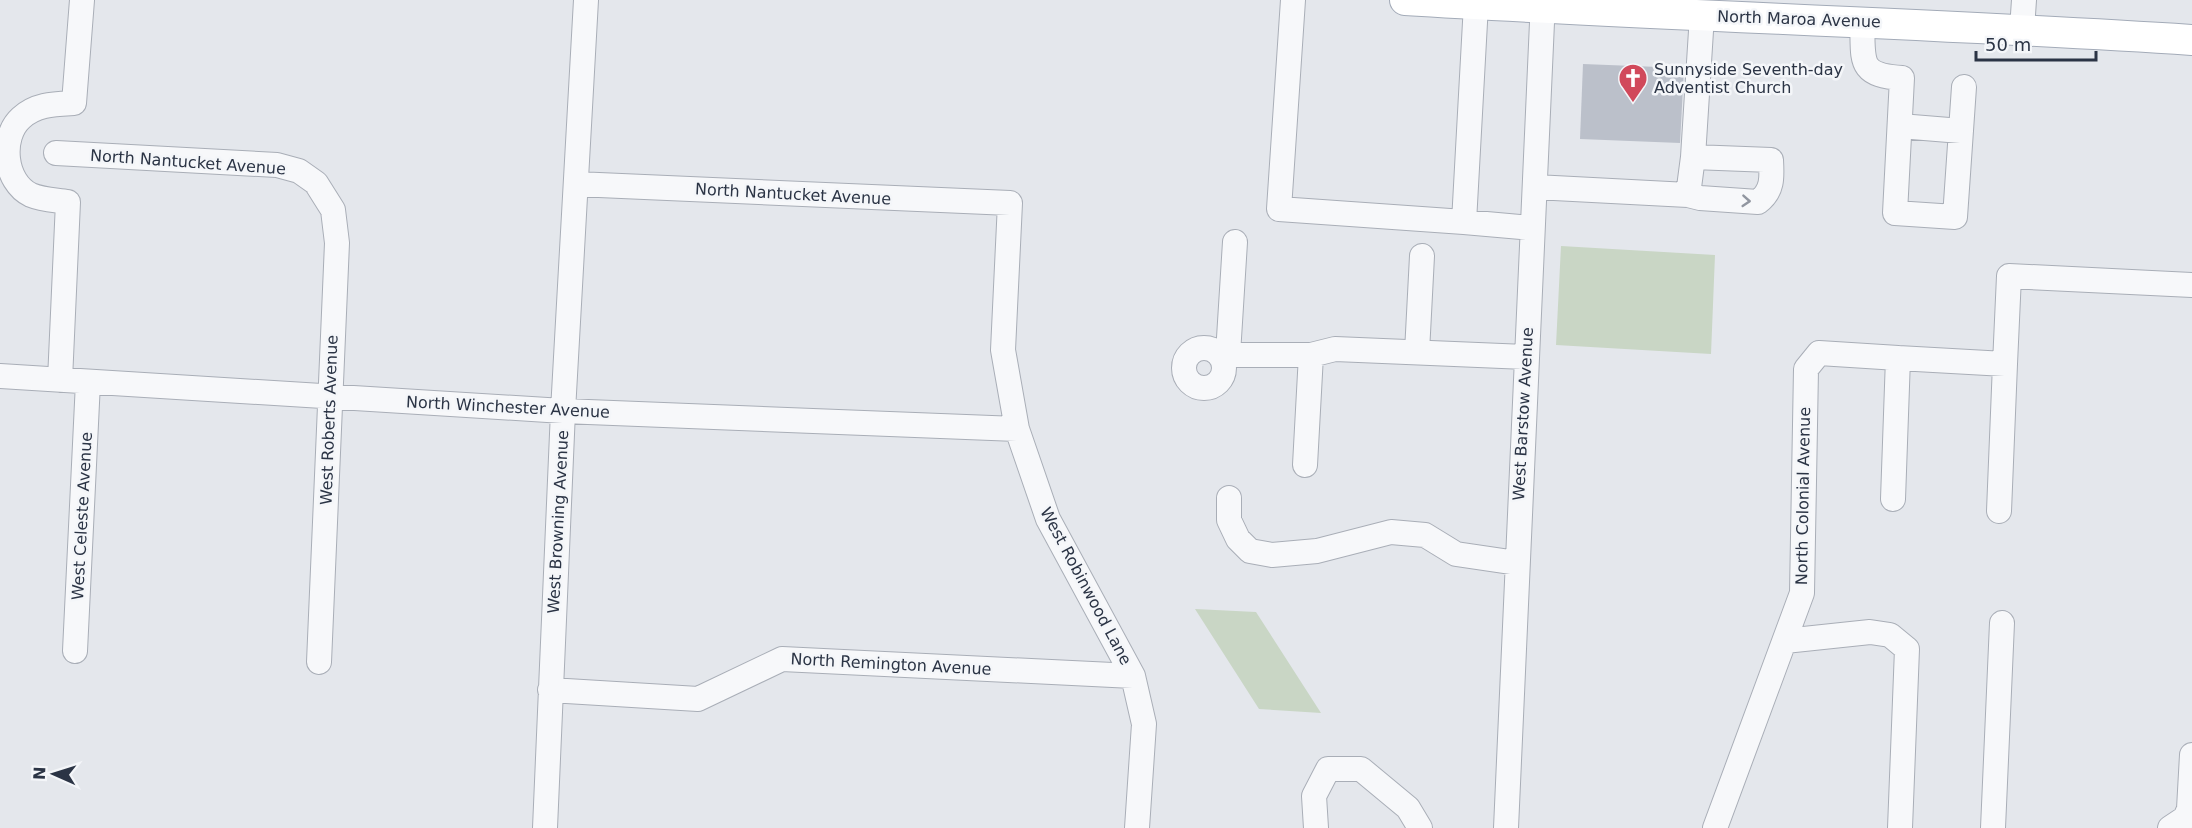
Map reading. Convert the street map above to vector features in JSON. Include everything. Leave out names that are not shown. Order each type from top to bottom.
[{"type":"main road","name":"North Maroa Avenue","points":[[1405,0],[1476,4],[1543,4],[1702,15],[1862,21],[2023,14],[2192,40]]},
{"type":"street","points":[[60,380],[68,202],[30,195],[12,174],[7,149],[11,131],[20,119],[33,110],[49,104],[74,103],[82,0]]},
{"type":"street","name":"West Browning Avenue","points":[[545,828],[563,411],[586,0]]},
{"type":"street","points":[[1293,0],[1279,209],[1532,228]]},
{"type":"street","points":[[1464,222],[1476,4]]},
{"type":"street","name":"West Barstow Avenue","points":[[1506,828],[1543,4]]},
{"type":"street","points":[[1688,195],[1693,157],[1702,15]]},
{"type":"street","points":[[1862,21],[1864,63],[1872,72],[1884,77],[1902,78],[1895,213],[1955,217],[1964,87]]},
{"type":"street","points":[[1900,126],[1961,131]]},
{"type":"street","name":"North Nantucket Avenue","points":[[56,153],[277,165],[299,171],[316,183]]},
{"type":"street","points":[[1535,187],[1688,195],[1758,202],[1766,197],[1773,181],[1771,160],[1693,157]]},
{"type":"street","name":"West Roberts Avenue","points":[[316,183],[333,210],[337,243],[319,662]]},
{"type":"street","name":"North Nantucket Avenue","points":[[576,184],[1010,203]]},
{"type":"street","name":"West Robinwood Lane","points":[[1010,203],[1003,350],[1017,429],[1048,519],[1133,676],[1144,724],[1137,828]]},
{"type":"street","points":[[1235,242],[1224,355],[1311,355],[1335,349],[1526,357]]},
{"type":"street","points":[[1417,352],[1422,256]]},
{"type":"street","points":[[1999,511],[2009,276],[2192,285]]},
{"type":"street","name":"North Colonial Avenue","points":[[1715,828],[1802,593],[1806,369],[1819,353],[1898,358]]},
{"type":"street","points":[[1305,465],[1311,355]]},
{"type":"street","points":[[1893,499],[1898,358],[2005,364]]},
{"type":"street","name":"North Winchester Avenue","points":[[0,376],[563,411],[1017,429]]},
{"type":"street","name":"West Celeste Avenue","points":[[75,651],[88,382]]},
{"type":"street","points":[[1229,498],[1229,520],[1238,539],[1250,551],[1272,555],[1317,551],[1391,532],[1425,534],[1456,554],[1517,563]]},
{"type":"street","points":[[1993,828],[2002,623]]},
{"type":"street","points":[[1785,641],[1870,632],[1890,635],[1907,649],[1900,828]]},
{"type":"street","name":"North Remington Avenue","points":[[550,690],[698,699],[782,659],[1133,676]]},
{"type":"street","points":[[2170,828],[2184,818],[2189,809],[2192,755]]},
{"type":"street","points":[[1316,828],[1314,796],[1328,769],[1361,769],[1408,808],[1420,828]]},
{"type":"green space","points":[[1561,246],[1715,255],[1711,354],[1556,345]]},
{"type":"green space","points":[[1195,609],[1256,612],[1321,713],[1259,709]]},
{"type":"building","name":"Sunnyside Seventh-day Adventist Church","points":[[1583,64],[1684,68],[1680,143],[1580,139]]},
{"type":"place","name":"Sunnyside Seventh-day Adventist Church","points":[[1633,104]]}]
